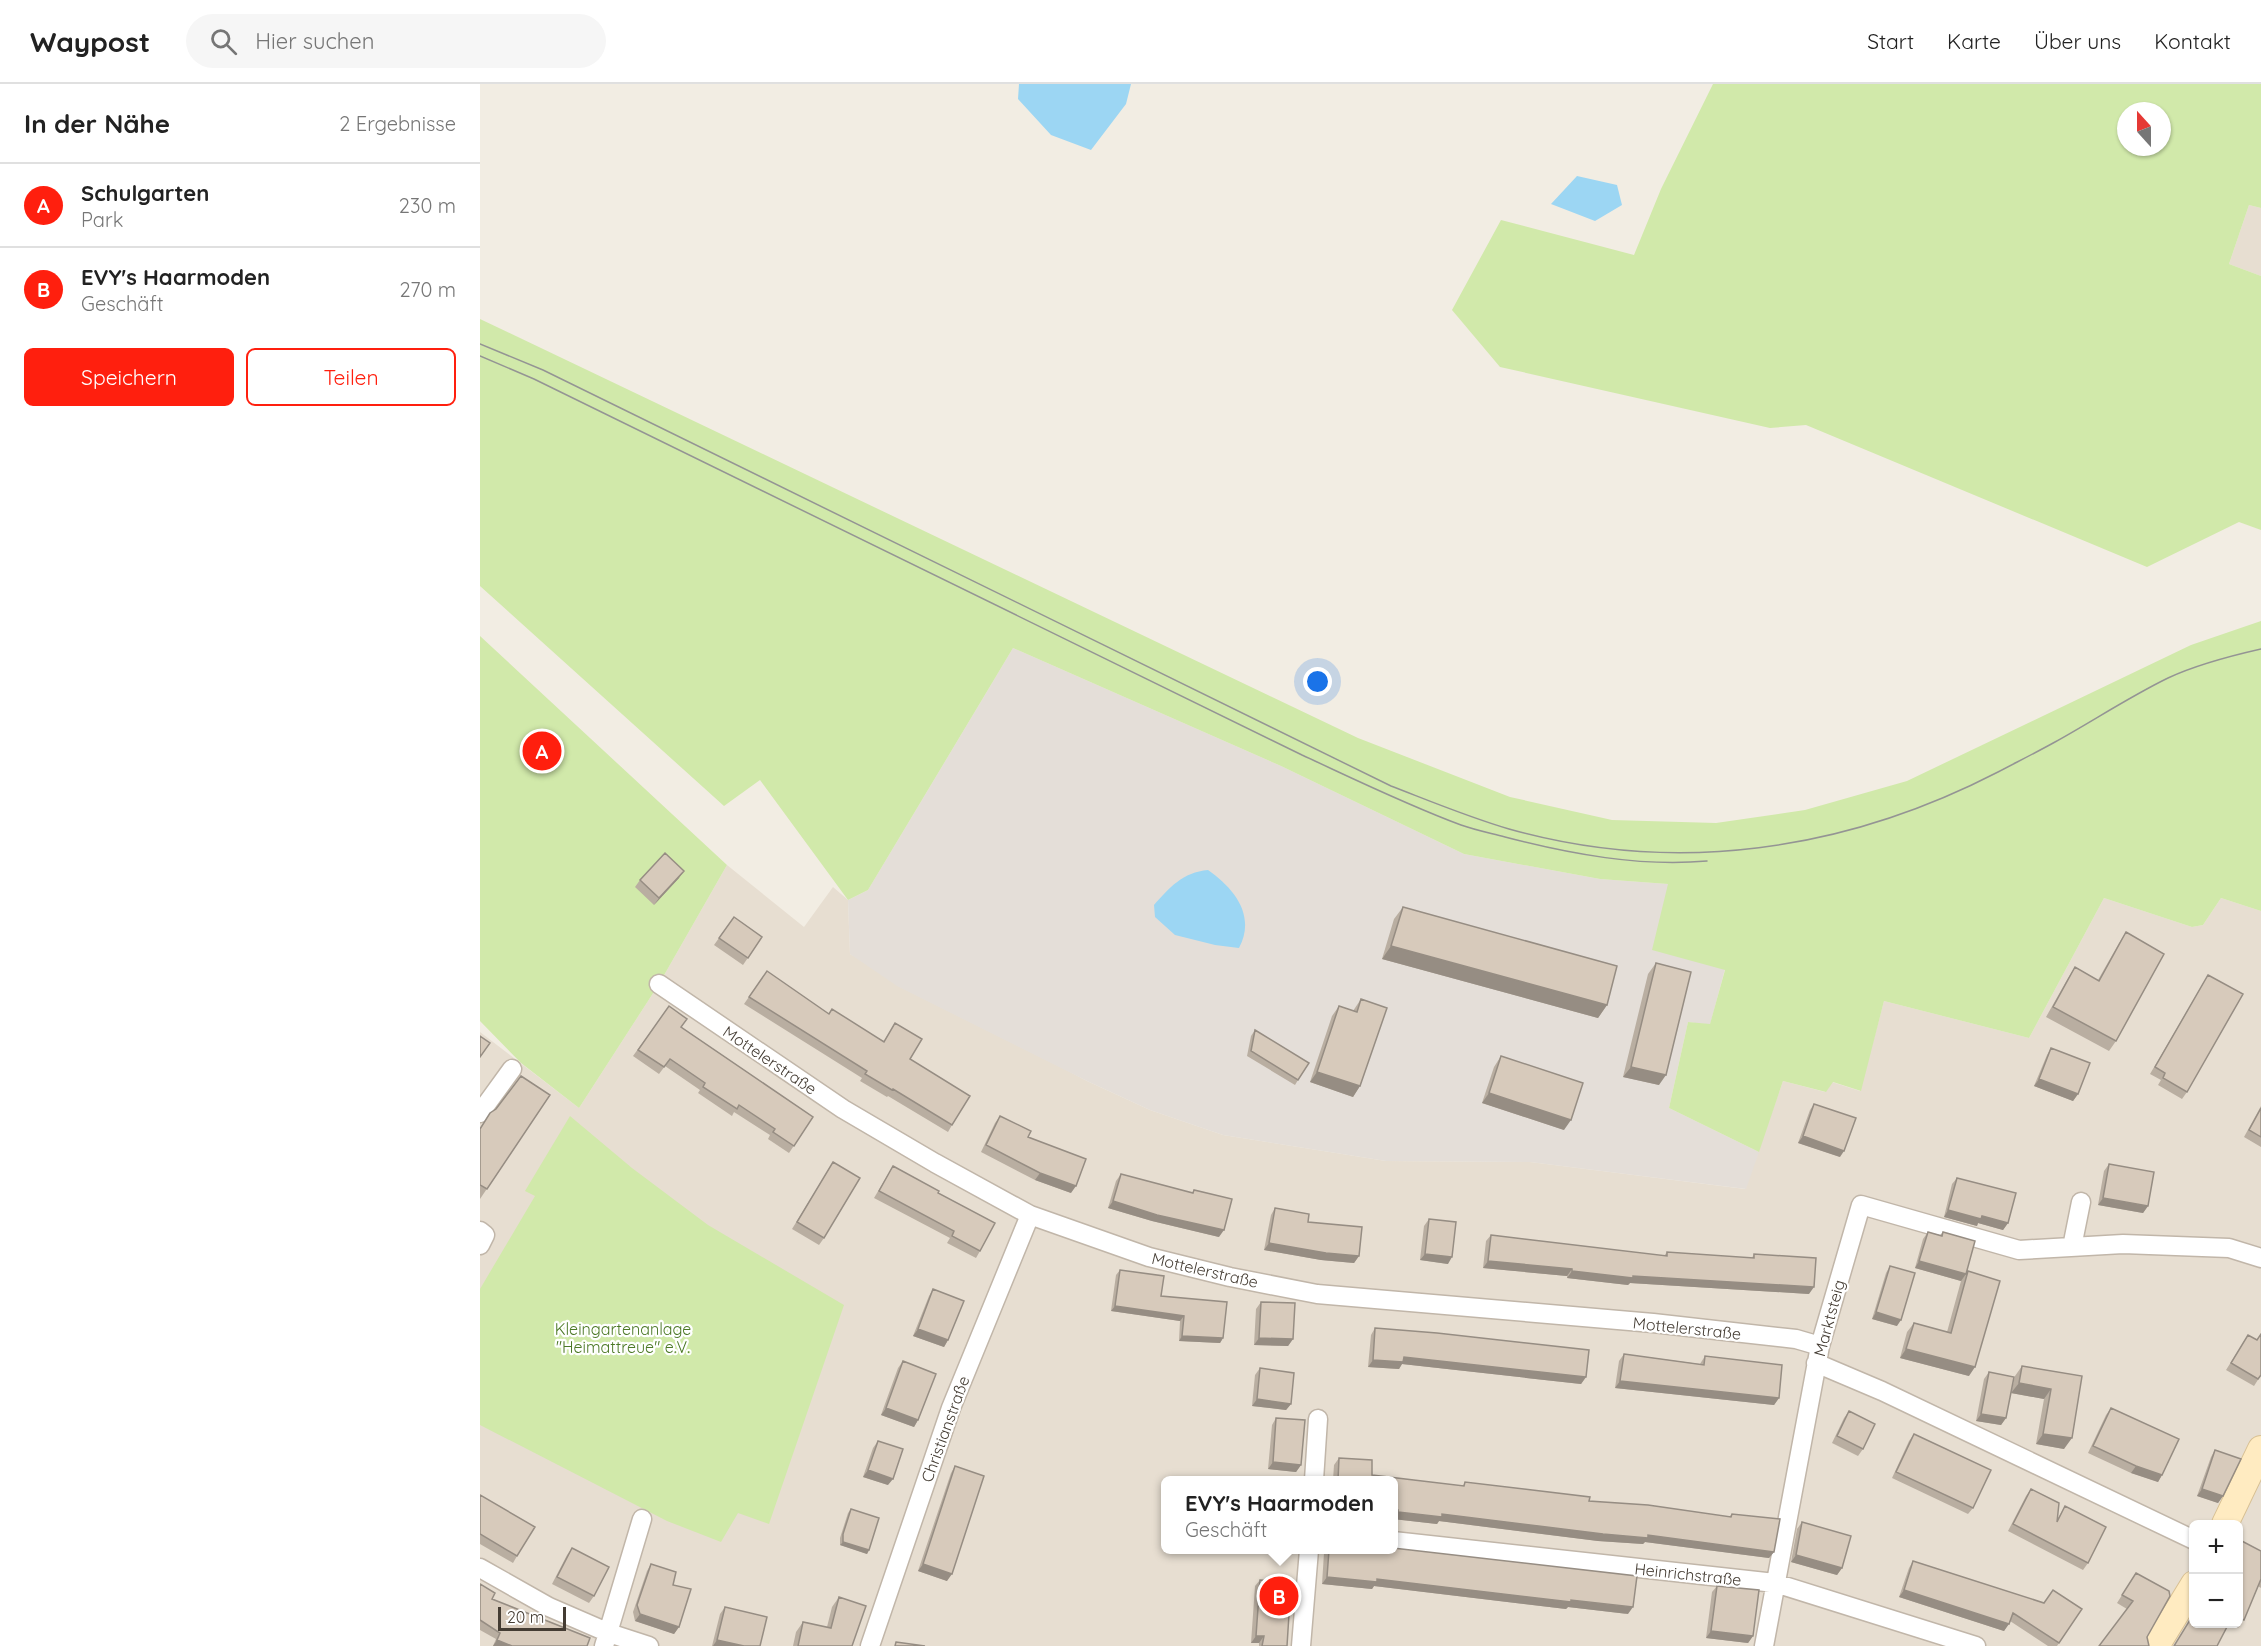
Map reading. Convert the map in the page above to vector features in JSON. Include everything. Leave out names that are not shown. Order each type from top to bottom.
[{"type":"main road","points":[[2227,1520],[2261,1449]]},
{"type":"main road","points":[[2156,1646],[2189,1591]]},
{"type":"street","name":"Mottelerstraße","points":[[659,984],[843,1109],[1030,1215],[1149,1257],[1230,1277],[1317,1294],[1420,1305],[1653,1323],[1796,1339],[1818,1355],[1882,1391],[2189,1538]]},
{"type":"street","points":[[480,1113],[512,1069]]},
{"type":"street","points":[[2072,1247],[2081,1202]]},
{"type":"street","name":"Marktsteig","points":[[1764,1646],[1818,1355],[1861,1205],[2019,1250],[2123,1244],[2229,1248],[2261,1258]]},
{"type":"street","name":"Christianstraße","points":[[870,1646],[951,1408],[1030,1215]]},
{"type":"street","points":[[480,1231],[485,1235],[480,1245]]},
{"type":"street","points":[[1314,1476],[1318,1419]]},
{"type":"street","points":[[607,1639],[642,1518]]},
{"type":"street","name":"Heinrichstraße","points":[[1398,1542],[1775,1583],[1976,1646]]},
{"type":"street","points":[[1301,1646],[1309,1554]]},
{"type":"street","points":[[480,1568],[607,1639],[649,1646]]},
{"type":"shaded area","points":[[2249,205],[2261,208],[2261,276],[2229,264]]},
{"type":"shaded area","points":[[1013,648],[1281,766],[1464,854],[1600,879],[1668,884],[1725,969],[1710,1025],[1688,1022],[1669,1108],[1759,1152],[1746,1189],[1530,1162],[1386,1161],[1223,1135],[1150,1110],[1087,1081],[897,986],[850,954],[848,900],[868,890]]},
{"type":"shaded area","points":[[727,865],[804,927],[833,887],[848,900],[850,954],[1087,1081],[1150,1110],[1223,1135],[1386,1161],[1530,1162],[1745,1189],[1783,1081],[1825,1092],[1832,1082],[1860,1091],[1884,1001],[2029,1038],[2104,898],[2192,927],[2203,925],[2221,898],[2261,911],[2261,1646],[480,1646],[480,1032],[579,1108],[659,984]]},
{"type":"green space","points":[[1713,84],[2261,84],[2261,208],[2249,205],[2229,264],[2261,276],[2261,530],[2239,522],[2147,567],[1806,425],[1770,428],[1500,367],[1452,310],[1501,220],[1634,255],[1661,189]]},
{"type":"green space","points":[[480,319],[1358,738],[1510,797],[1612,820],[1716,823],[1805,810],[1907,781],[2191,645],[2261,621],[2261,911],[2221,898],[2203,925],[2192,927],[2104,898],[2029,1038],[1884,1001],[1861,1091],[1833,1082],[1826,1092],[1783,1081],[1759,1152],[1669,1108],[1688,1022],[1710,1024],[1725,970],[1652,950],[1668,884],[1600,879],[1464,854],[1281,766],[1013,648],[868,890],[848,900],[760,780],[724,806],[480,586]]},
{"type":"green space","points":[[480,636],[727,865],[659,984],[579,1108],[521,1063],[480,1021]]},
{"type":"green space","name":"Kleingartenanlage \"Heimattreue\" e.V.","points":[[570,1116],[632,1168],[708,1225],[844,1305],[769,1524],[738,1513],[721,1542],[667,1521],[480,1425],[480,1289],[535,1196],[525,1191]]},
{"type":"water","points":[[1019,84],[1131,84],[1126,104],[1091,150],[1051,135],[1018,99]]},
{"type":"water","points":[[1577,176],[1617,185],[1622,205],[1595,221],[1551,204]]},
{"type":"water","points":[[1208,870],[1227,886],[1244,914],[1244,936],[1239,948],[1215,945],[1175,935],[1155,917],[1154,905],[1171,887],[1184,877]]},
{"type":"building","points":[[665,853],[684,871],[659,898],[640,880]]},
{"type":"building","points":[[1403,907],[1617,966],[1607,1005],[1391,946]]},
{"type":"building","points":[[734,917],[762,937],[748,958],[719,938]]},
{"type":"building","points":[[2126,932],[2164,954],[2116,1041],[2053,1007],[2075,967],[2099,981]]},
{"type":"building","points":[[1656,963],[1691,972],[1666,1075],[1631,1067]]},
{"type":"building","points":[[767,971],[829,1014],[832,1009],[884,1042],[895,1023],[922,1039],[910,1059],[970,1096],[952,1125],[865,1074],[867,1071],[749,997]]},
{"type":"building","points":[[2208,975],[2243,994],[2187,1092],[2163,1078],[2165,1073],[2155,1067]]},
{"type":"building","points":[[1361,999],[1387,1008],[1360,1086],[1317,1072],[1339,1006],[1357,1012]]},
{"type":"building","points":[[669,1006],[687,1019],[681,1027],[813,1117],[794,1146],[773,1132],[775,1129],[739,1105],[737,1109],[703,1087],[705,1083],[670,1059],[664,1067],[638,1050]]},
{"type":"building","points":[[1255,1030],[1309,1063],[1298,1080],[1251,1051]]},
{"type":"building","points":[[480,1036],[490,1043],[480,1057]]},
{"type":"building","points":[[2051,1048],[2090,1063],[2078,1094],[2039,1079]]},
{"type":"building","points":[[1501,1056],[1583,1083],[1571,1120],[1489,1093]]},
{"type":"building","points":[[521,1076],[550,1095],[487,1189],[480,1185],[480,1129],[490,1113],[496,1109]]},
{"type":"building","points":[[1814,1104],[1856,1118],[1844,1151],[1803,1136]]},
{"type":"building","points":[[2261,1108],[2261,1137],[2249,1130]]},
{"type":"building","points":[[1000,1116],[1031,1131],[1028,1137],[1086,1159],[1076,1186],[1040,1173],[986,1145]]},
{"type":"building","points":[[833,1162],[860,1178],[824,1238],[797,1222]]},
{"type":"building","points":[[2109,1164],[2154,1172],[2148,1206],[2103,1198]]},
{"type":"building","points":[[893,1166],[995,1223],[980,1251],[952,1236],[954,1231],[879,1191]]},
{"type":"building","points":[[1121,1174],[1193,1193],[1194,1190],[1232,1199],[1224,1230],[1157,1215],[1113,1201]]},
{"type":"building","points":[[1957,1178],[2016,1193],[2008,1223],[1982,1216],[1981,1219],[1948,1210]]},
{"type":"building","points":[[1275,1208],[1309,1214],[1308,1222],[1362,1227],[1359,1256],[1269,1243]]},
{"type":"building","points":[[1429,1219],[1456,1222],[1452,1257],[1425,1254]]},
{"type":"building","points":[[1928,1232],[1942,1236],[1943,1232],[1975,1241],[1966,1274],[1919,1261]]},
{"type":"building","points":[[1491,1235],[1667,1256],[1667,1252],[1754,1258],[1754,1254],[1816,1258],[1814,1287],[1633,1276],[1633,1278],[1572,1271],[1572,1269],[1488,1261]]},
{"type":"building","points":[[1890,1266],[1915,1273],[1901,1320],[1876,1312]]},
{"type":"building","points":[[1120,1270],[1164,1276],[1161,1296],[1227,1302],[1223,1338],[1182,1336],[1184,1316],[1115,1306]]},
{"type":"building","points":[[1968,1271],[2000,1281],[1975,1367],[1906,1349],[1914,1323],[1951,1333]]},
{"type":"building","points":[[933,1289],[964,1301],[948,1340],[918,1329]]},
{"type":"building","points":[[1261,1302],[1295,1303],[1293,1339],[1259,1338]]},
{"type":"building","points":[[1375,1328],[1589,1350],[1586,1377],[1404,1357],[1403,1362],[1373,1360]]},
{"type":"building","points":[[2261,1334],[2261,1375],[2258,1379],[2231,1363],[2248,1335],[2257,1340]]},
{"type":"building","points":[[1624,1354],[1704,1365],[1705,1356],[1782,1365],[1779,1398],[1620,1381]]},
{"type":"building","points":[[903,1361],[936,1374],[918,1420],[886,1408]]},
{"type":"building","points":[[2022,1366],[2082,1376],[2072,1438],[2043,1434],[2051,1389],[2019,1383]]},
{"type":"building","points":[[1260,1368],[1294,1373],[1291,1404],[1257,1399]]},
{"type":"building","points":[[1989,1372],[2014,1377],[2006,1418],[1981,1414]]},
{"type":"building","points":[[2111,1408],[2179,1439],[2162,1475],[2093,1446]]},
{"type":"building","points":[[1849,1411],[1875,1424],[1863,1449],[1837,1436]]},
{"type":"building","points":[[1276,1418],[1305,1420],[1301,1465],[1273,1462]]},
{"type":"building","points":[[1914,1434],[1991,1470],[1973,1508],[1896,1472]]},
{"type":"building","points":[[878,1441],[903,1449],[893,1479],[868,1470]]},
{"type":"building","points":[[2215,1450],[2241,1459],[2223,1496],[2202,1489]]},
{"type":"building","points":[[1339,1458],[1372,1460],[1372,1475],[1380,1476],[1338,1476]]},
{"type":"building","points":[[955,1466],[984,1476],[952,1574],[923,1564]]},
{"type":"building","points":[[1398,1478],[1464,1486],[1465,1482],[1590,1497],[1589,1501],[1648,1505],[1731,1517],[1732,1514],[1780,1519],[1774,1552],[1648,1535],[1648,1538],[1603,1534],[1442,1514],[1442,1517],[1398,1512]]},
{"type":"building","points":[[2031,1489],[2059,1503],[2057,1522],[2065,1506],[2106,1527],[2088,1563],[2013,1524]]},
{"type":"building","points":[[480,1495],[535,1527],[517,1556],[480,1534]]},
{"type":"building","points":[[851,1509],[879,1518],[869,1550],[843,1542],[843,1534]]},
{"type":"building","points":[[1802,1522],[1851,1536],[1842,1568],[1796,1555]]},
{"type":"building","points":[[2243,1542],[2261,1551],[2261,1579],[2244,1620]]},
{"type":"building","points":[[572,1548],[609,1567],[594,1596],[557,1577]]},
{"type":"building","points":[[1398,1549],[1637,1576],[1633,1607],[1377,1579],[1377,1582],[1327,1577],[1329,1554],[1398,1554]]},
{"type":"building","points":[[1913,1561],[2044,1603],[2053,1590],[2082,1609],[2059,1643],[2013,1613],[2009,1624],[1904,1590]]},
{"type":"building","points":[[651,1564],[676,1572],[673,1585],[691,1589],[679,1627],[640,1614],[637,1605]]},
{"type":"building","points":[[2136,1573],[2169,1591],[2170,1596],[2147,1637],[2149,1646],[2099,1646],[2133,1601],[2122,1595]]},
{"type":"building","points":[[1260,1580],[1291,1582],[1287,1646],[1262,1646],[1264,1636],[1256,1636]]},
{"type":"building","points":[[480,1584],[495,1593],[492,1599],[590,1638],[587,1646],[512,1646],[497,1640],[500,1633],[480,1620]]},
{"type":"building","points":[[1717,1586],[1759,1590],[1753,1636],[1711,1631]]},
{"type":"building","points":[[839,1597],[866,1606],[852,1646],[798,1646],[803,1622],[831,1628]]},
{"type":"building","points":[[725,1607],[767,1617],[760,1646],[744,1646],[717,1640]]},
{"type":"building","points":[[2189,1622],[2189,1628],[2226,1628],[2217,1646],[2174,1646]]},
{"type":"building","points":[[896,1642],[925,1646],[895,1646]]},
{"type":"tram line","points":[[480,344],[543,370],[1391,786],[1509,829],[1572,843],[1634,851],[1697,852],[1759,848],[1820,837],[1881,821],[1940,799],[1998,772],[2179,673],[2261,649]]},
{"type":"tram line","points":[[480,356],[534,379],[1302,755],[1421,809],[1461,825],[1580,854],[1631,861],[1707,861]]},
{"type":"place","name":"Schulgarten","points":[[542,751]]},
{"type":"place","name":"EVY's Haarmoden","points":[[1279,1596]]}]
